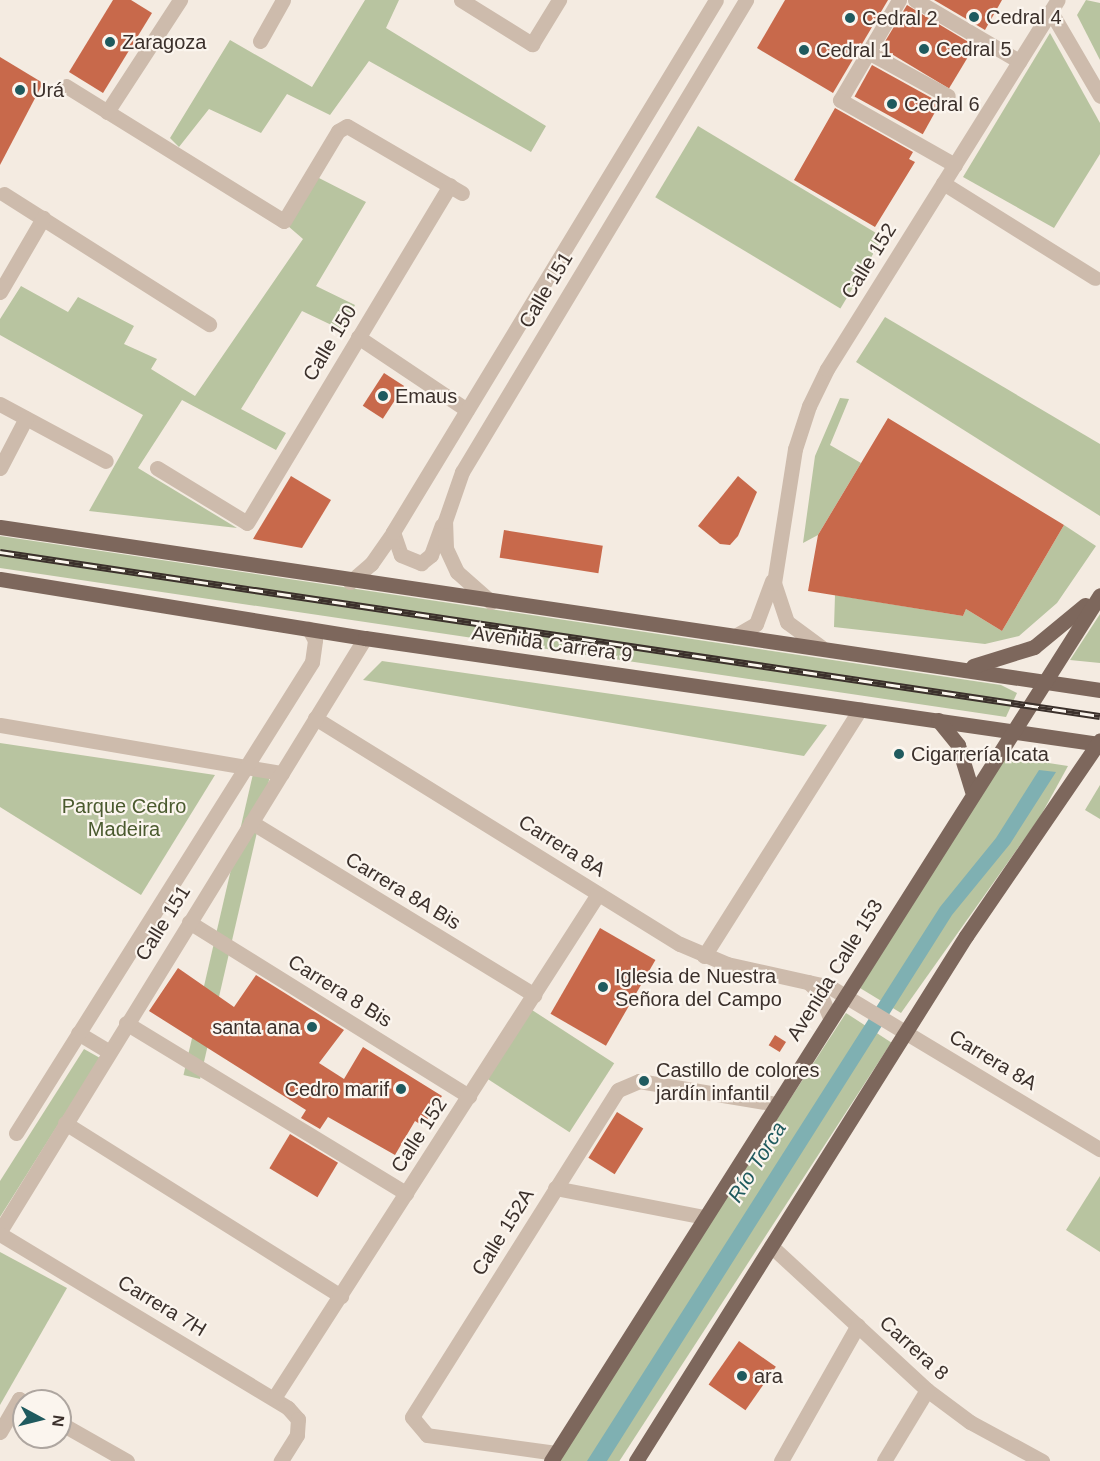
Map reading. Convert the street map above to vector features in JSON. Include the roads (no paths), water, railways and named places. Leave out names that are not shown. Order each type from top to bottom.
[{"type":"main road","name":"Avenida Carrera 9","points":[[0,526],[350,582],[1100,690]]},
{"type":"main road","name":"Avenida Carrera 9","points":[[0,579],[309,630],[1095,742]]},
{"type":"main road","points":[[956,668],[1002,661],[1034,647],[1100,590]]},
{"type":"main road","name":"Avenida Calle 153","points":[[553,1457],[1010,730],[1100,595]]},
{"type":"main road","points":[[938,720],[958,745],[972,791]]},
{"type":"main road","points":[[636,1461],[771,1246],[899,1028],[1095,742]]},
{"type":"street","points":[[66,86],[107,112],[179,0]]},
{"type":"street","points":[[260,41],[283,0]]},
{"type":"street","points":[[461,0],[534,43],[559,0]]},
{"type":"street","name":"Calle 151","points":[[350,582],[371,564],[393,532],[716,0]]},
{"type":"street","name":"Calle 151","points":[[492,602],[473,589],[450,560],[444,534],[448,508],[476,446],[746,0]]},
{"type":"street","points":[[899,0],[840,100],[955,165]]},
{"type":"street","points":[[915,0],[1019,61]]},
{"type":"street","points":[[1054,6],[1100,96]]},
{"type":"street","name":"Calle 152","points":[[826,649],[787,622],[776,597],[776,569],[795,449],[809,406],[1054,6]]},
{"type":"street","points":[[868,52],[948,96]]},
{"type":"street","name":"Calle 150","points":[[107,112],[284,221],[338,131],[347,126],[358,127],[456,189],[358,338],[247,523],[157,468]]},
{"type":"street","points":[[944,183],[1095,278]]},
{"type":"street","points":[[4,194],[209,324]]},
{"type":"street","points":[[0,292],[44,218]]},
{"type":"street","points":[[358,338],[467,410]]},
{"type":"street","points":[[0,404],[106,461]]},
{"type":"street","points":[[0,468],[26,418]]},
{"type":"street","points":[[393,532],[408,561],[427,561],[448,508]]},
{"type":"street","name":"Calle 152","points":[[735,636],[756,624],[776,569]]},
{"type":"street","name":"Calle 151","points":[[16,1133],[312,662],[315,640],[309,630]]},
{"type":"street","name":"Calle 151","points":[[0,1233],[108,1051],[365,638]]},
{"type":"street","points":[[704,956],[860,709]]},
{"type":"street","name":"Carrera 8A","points":[[315,717],[598,894],[704,956],[800,977],[844,995],[1100,1149]]},
{"type":"street","points":[[0,725],[282,772]]},
{"type":"street","name":"Carrera 8A Bis","points":[[251,822],[534,995]]},
{"type":"street","name":"Calle 152","points":[[274,1398],[598,894]]},
{"type":"street","name":"Carrera 8 Bis","points":[[189,922],[469,1096]]},
{"type":"street","points":[[800,977],[820,993],[830,1018]]},
{"type":"street","points":[[126,1023],[406,1193]]},
{"type":"street","points":[[78,1034],[108,1051]]},
{"type":"street","name":"Calle 152A","points":[[553,1457],[427,1435],[412,1417],[618,1090],[639,1081],[776,1104]]},
{"type":"street","points":[[65,1123],[340,1296]]},
{"type":"street","points":[[555,1188],[704,1217]]},
{"type":"street","name":"Carrera 7H","points":[[0,1233],[274,1398],[298,1419],[297,1436],[281,1461]]},
{"type":"street","name":"Carrera 8","points":[[771,1246],[927,1390],[970,1422],[1042,1461]]},
{"type":"street","points":[[781,1461],[858,1325]]},
{"type":"street","points":[[884,1461],[927,1390]]},
{"type":"street","points":[[0,1432],[12,1414]]},
{"type":"street","points":[[72,1429],[127,1461]]},
{"type":"water","points":[[1039,770],[1056,772],[1010,844],[952,915],[607,1461],[587,1461],[940,907],[996,838]]},
{"type":"railway","points":[[0,552],[1100,716]]},
{"type":"place","name":"Cedral 4","points":[[974,17]]},
{"type":"place","name":"Cedral 2","points":[[850,18]]},
{"type":"place","name":"Zaragoza","points":[[110,42]]},
{"type":"place","name":"Cedral 5","points":[[924,49]]},
{"type":"place","name":"Cedral 1","points":[[804,50]]},
{"type":"place","name":"Urá","points":[[20,90]]},
{"type":"place","name":"Cedral 6","points":[[892,104]]},
{"type":"place","name":"Emaus","points":[[383,396]]},
{"type":"place","name":"Cigarrería Icata","points":[[899,754]]},
{"type":"place","name":"Iglesia de Nuestra Señora del Campo","points":[[603,987]]},
{"type":"place","name":"santa ana","points":[[312,1027]]},
{"type":"place","name":"Castillo de colores jardín infantil","points":[[644,1081]]},
{"type":"place","name":"Cedro marif","points":[[401,1089]]},
{"type":"place","name":"ara","points":[[742,1376]]},
{"type":"park label","name":"Parque Cedro Madeira","points":[[124,818]]},
{"type":"water label","name":"Río Torca","points":[[757,1162]]}]
